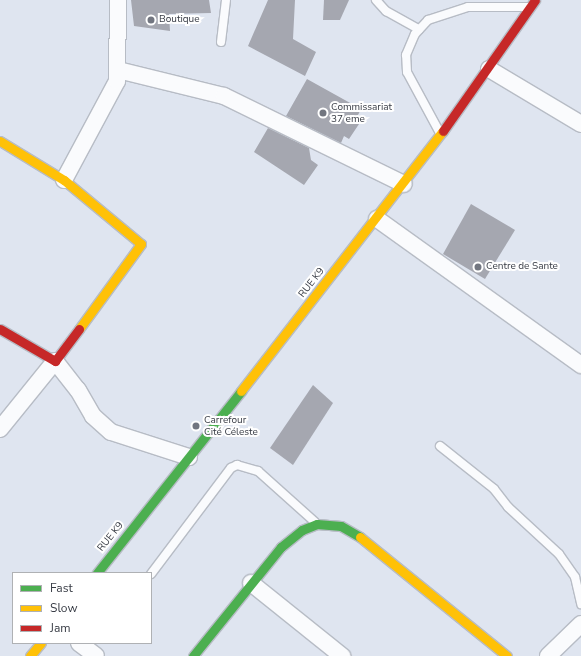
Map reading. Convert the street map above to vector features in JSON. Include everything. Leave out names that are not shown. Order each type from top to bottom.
[{"type":"street","points":[[64,180],[117,81],[118,0]]},
{"type":"street","name":"RUE K9","points":[[98,572],[404,184],[489,69],[532,3]]},
{"type":"street","points":[[489,69],[581,124]]},
{"type":"street","points":[[118,70],[224,96],[404,184]]},
{"type":"street","points":[[0,141],[64,180],[141,244],[138,251],[55,361],[0,429]]},
{"type":"street","points":[[377,219],[581,366]]},
{"type":"street","points":[[0,329],[55,361],[78,390],[93,416],[111,432],[189,458]]},
{"type":"street","points":[[193,656],[281,547],[302,530],[317,524],[342,526],[367,541],[507,656]]},
{"type":"street","points":[[251,583],[342,656]]},
{"type":"street","points":[[548,656],[581,624]]},
{"type":"street","points":[[30,656],[40,644]]},
{"type":"street","points":[[80,644],[96,656]]},
{"type":"lane","points":[[221,42],[226,0]]},
{"type":"lane","points":[[376,0],[386,11],[420,29]]},
{"type":"lane","points":[[440,134],[407,72],[406,55],[420,29],[428,20],[468,6],[532,3]]},
{"type":"lane","points":[[440,446],[494,489],[508,507],[559,554],[575,577],[581,604]]},
{"type":"lane","points":[[152,573],[231,468],[237,465],[258,471],[317,524]]},
{"type":"building","name":"Boutique","points":[[131,0],[209,0],[211,13],[169,14],[170,31],[134,26]]},
{"type":"building","points":[[268,0],[295,0],[293,39],[316,52],[305,76],[248,46]]},
{"type":"building","points":[[324,0],[349,0],[340,20],[323,20]]},
{"type":"building","name":"Commissariat 37 eme","points":[[307,79],[361,109],[355,121],[359,124],[349,139],[344,136],[341,143],[286,116]]},
{"type":"building","points":[[268,128],[309,148],[311,160],[318,165],[304,185],[254,152]]},
{"type":"building","points":[[471,204],[515,230],[485,279],[443,254]]},
{"type":"building","points":[[313,385],[333,403],[293,465],[270,448]]},
{"type":"traffic: fast","points":[[98,572],[241,391]]},
{"type":"traffic: fast","points":[[193,656],[281,547],[302,530],[317,524],[341,526],[360,537]]},
{"type":"traffic: slow","points":[[241,391],[443,131]]},
{"type":"traffic: slow","points":[[0,141],[64,180],[141,244],[79,329]]},
{"type":"traffic: slow","points":[[360,537],[507,656]]},
{"type":"traffic: slow","points":[[30,656],[40,644]]},
{"type":"traffic: jam","points":[[443,131],[535,0]]},
{"type":"traffic: jam","points":[[0,329],[55,361],[79,329]]},
{"type":"place","name":"Boutique","points":[[151,20]]},
{"type":"place","name":"Commissariat 37 eme","points":[[323,113]]},
{"type":"place","name":"Centre de Sante","points":[[478,267]]},
{"type":"place","name":"Carrefour Cité Céleste","points":[[196,426]]}]
